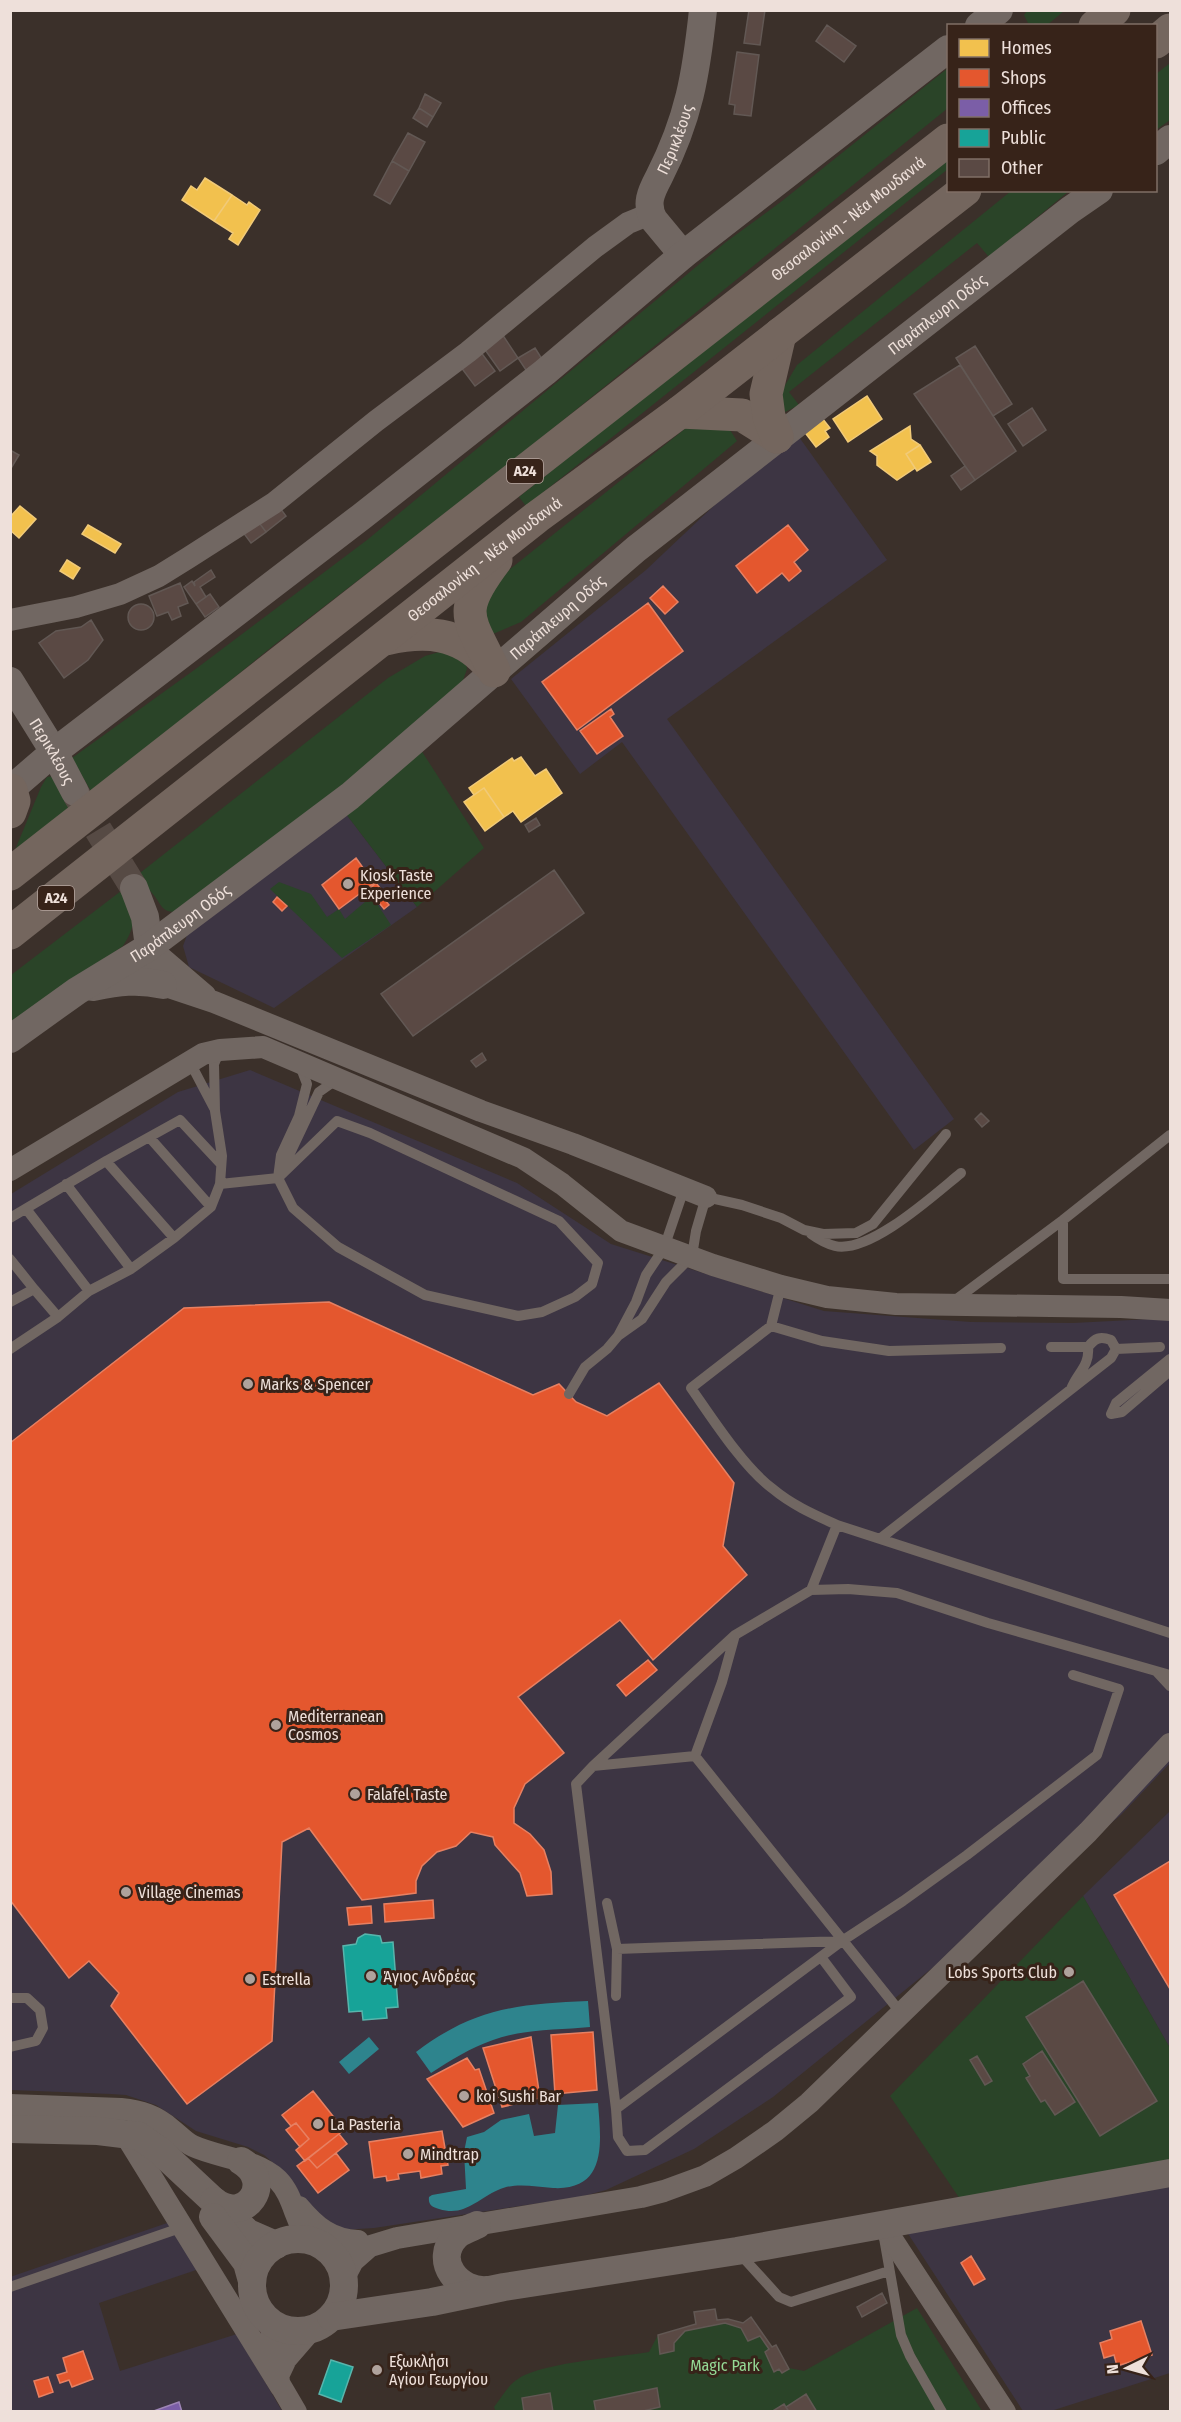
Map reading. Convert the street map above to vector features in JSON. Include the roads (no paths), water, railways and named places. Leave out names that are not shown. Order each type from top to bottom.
[{"type":"highway","points":[[1097,24],[1114,10]]},
{"type":"highway","points":[[1157,40],[1170,30]]},
{"type":"highway","name":"Θεσσαλονίκη - Νέα Μουδανιά","points":[[10,874],[85,805],[947,141]]},
{"type":"highway","name":"Θεσσαλονίκη - Νέα Μουδανιά","points":[[10,933],[386,639],[537,517],[681,412],[962,192]]},
{"type":"highway","points":[[777,436],[769,417],[766,394],[780,333]]},
{"type":"highway","points":[[681,412],[742,415],[777,436]]},
{"type":"highway","points":[[494,671],[473,631],[469,610],[475,592],[485,575],[537,517]]},
{"type":"highway","points":[[386,639],[409,634],[432,634],[455,640],[475,650],[494,671]]},
{"type":"highway","points":[[10,812],[14,801],[11,790]]},
{"type":"street","name":"Περικλέους","points":[[650,214],[649,198],[672,150],[692,92],[703,10]]},
{"type":"street","points":[[982,24],[998,11],[1008,24]]},
{"type":"street","points":[[11,790],[54,752],[380,503],[545,372],[683,255],[947,50]]},
{"type":"street","points":[[1157,150],[1170,140]]},
{"type":"street","name":"Παράπλευρη Οδός","points":[[10,1038],[76,991],[149,946],[350,796],[636,549],[777,436],[1096,192]]},
{"type":"street","points":[[10,620],[76,607],[120,594],[159,576],[274,503],[376,421],[468,352],[595,247],[628,223],[650,214],[683,255]]},
{"type":"street","name":"Περικλέους","points":[[10,681],[85,805]]},
{"type":"street","points":[[134,888],[145,917],[150,967],[163,985]]},
{"type":"street","points":[[149,946],[214,1002]]},
{"type":"street","points":[[76,991],[125,981],[148,981],[163,985],[214,1002],[481,1111],[573,1144],[706,1197]]},
{"type":"street","points":[[10,1170],[203,1054],[220,1050],[263,1047],[524,1158],[562,1184],[621,1231],[664,1248],[782,1286],[827,1297],[896,1304],[1121,1307],[1167,1312]]},
{"type":"street","points":[[10,2129],[139,2136],[148,2141],[248,2232],[299,2245],[351,2252],[378,2243],[641,2197],[705,2176],[754,2146],[801,2110],[1088,1832],[1170,1744]]},
{"type":"street","points":[[10,2105],[121,2109],[147,2114],[156,2118],[184,2142],[194,2147],[267,2172],[312,2221],[329,2235],[349,2241],[378,2243]]},
{"type":"street","points":[[125,2134],[296,2412]]},
{"type":"street","points":[[214,2201],[220,2206],[235,2209],[249,2203],[254,2196],[257,2188],[254,2172],[250,2166],[241,2162]]},
{"type":"street","points":[[175,2165],[247,2264],[253,2296],[257,2306],[269,2321],[276,2347],[279,2381]]},
{"type":"street","points":[[269,2321],[290,2330],[490,2290],[737,2251],[1170,2173]]},
{"type":"street","points":[[286,2192],[299,2225],[299,2245]]},
{"type":"street","points":[[882,2224],[1005,2412]]},
{"type":"street","points":[[477,2225],[456,2236],[450,2244],[447,2255],[448,2267],[453,2277],[461,2285],[471,2289],[490,2290]]},
{"type":"street","points":[[279,2381],[286,2359],[339,2305],[343,2284],[353,2261],[378,2243]]},
{"type":"street","points":[[252,2281],[260,2259],[299,2245],[337,2262],[343,2284],[366,2301],[398,2307]]},
{"type":"lane","points":[[10,1349],[58,1317],[89,1291],[130,1269],[174,1238],[211,1207],[220,1184],[222,1156],[215,1110],[214,1064],[220,1050]]},
{"type":"lane","points":[[220,1184],[278,1178],[338,1121],[370,1133],[559,1221],[598,1263],[592,1284],[575,1297],[542,1312],[519,1316],[425,1295],[338,1248],[292,1208],[278,1178],[281,1155],[299,1116],[307,1084],[299,1063]]},
{"type":"lane","points":[[182,1066],[193,1068],[215,1110]]},
{"type":"lane","points":[[278,1178],[319,1092],[337,1079]]},
{"type":"lane","points":[[10,1218],[180,1120],[221,1164]]},
{"type":"lane","points":[[804,1230],[823,1234],[856,1233],[873,1224],[946,1134]]},
{"type":"lane","points":[[950,1305],[1170,1136]]},
{"type":"lane","points":[[150,1138],[211,1207]]},
{"type":"lane","points":[[106,1161],[174,1238]]},
{"type":"lane","points":[[618,1336],[642,1319],[666,1282],[692,1256],[696,1231],[706,1197],[742,1205],[781,1218],[837,1247],[874,1239],[922,1205],[961,1173]]},
{"type":"lane","points":[[66,1184],[130,1269]]},
{"type":"lane","points":[[569,1394],[585,1367],[607,1349],[618,1336],[636,1302],[646,1275],[664,1248],[684,1189]]},
{"type":"lane","points":[[27,1210],[89,1291]]},
{"type":"lane","points":[[1063,1220],[1063,1279],[1170,1279]]},
{"type":"lane","points":[[10,1259],[58,1317]]},
{"type":"lane","points":[[782,1286],[771,1326],[691,1388],[718,1427],[758,1476],[771,1488],[790,1502],[837,1525],[1170,1633]]},
{"type":"lane","points":[[10,1302],[34,1289]]},
{"type":"lane","points":[[771,1326],[822,1341],[889,1351],[1001,1348]]},
{"type":"lane","points":[[1071,1389],[1085,1368],[1089,1355],[1088,1347],[1093,1340],[1102,1337],[1111,1340],[1116,1349]]},
{"type":"lane","points":[[1052,1347],[1088,1347]]},
{"type":"lane","points":[[1116,1349],[1160,1347]]},
{"type":"lane","points":[[881,1538],[1111,1358],[1116,1349]]},
{"type":"lane","points":[[1170,1359],[1116,1403],[1111,1414],[1122,1412],[1170,1371]]},
{"type":"lane","points":[[812,1590],[837,1525]]},
{"type":"lane","points":[[821,1957],[851,1997],[645,2150],[627,2151],[618,2137],[576,1784],[735,1635],[812,1590],[848,1589],[897,1593],[988,1623],[1170,1675]]},
{"type":"lane","points":[[695,1756],[722,1682],[735,1635]]},
{"type":"lane","points":[[1156,1671],[1170,1686]]},
{"type":"lane","points":[[616,2109],[842,1941],[912,1895],[1030,1808],[1097,1755],[1119,1689],[1073,1676]]},
{"type":"lane","points":[[593,1766],[695,1756]]},
{"type":"lane","points":[[695,1756],[901,2013]]},
{"type":"lane","points":[[607,1904],[617,1948],[616,1996]]},
{"type":"lane","points":[[617,1948],[842,1941]]},
{"type":"lane","points":[[10,1998],[27,1998],[40,2010],[43,2028],[36,2041],[10,2047]]},
{"type":"lane","points":[[882,2224],[901,2335],[909,2356],[942,2412]]},
{"type":"lane","points":[[10,2287],[183,2227]]},
{"type":"lane","points":[[737,2251],[779,2297],[791,2302],[889,2271]]},
{"type":"water","points":[[588,2001],[590,2027],[504,2036],[453,2059],[431,2073],[416,2052],[458,2026],[497,2011],[540,2004]]},
{"type":"water","points":[[369,2037],[379,2049],[349,2074],[339,2062]]},
{"type":"water","points":[[598,2103],[600,2147],[592,2172],[584,2181],[571,2187],[518,2186],[505,2188],[456,2211],[439,2209],[430,2204],[429,2197],[432,2195],[466,2189],[464,2152],[467,2137],[484,2132],[501,2120],[529,2114],[534,2136],[555,2133],[558,2105]]},
{"type":"tunnel","points":[[76,794],[134,888]]},
{"type":"place","name":"Kiosk Taste Experience","points":[[348,884]]},
{"type":"place","name":"Marks & Spencer","points":[[248,1384]]},
{"type":"place","name":"Mediterranean Cosmos","points":[[276,1725]]},
{"type":"place","name":"Falafel Taste","points":[[355,1794]]},
{"type":"place","name":"Village Cinemas","points":[[126,1892]]},
{"type":"place","name":"Lobs Sports Club","points":[[1069,1972]]},
{"type":"place","name":"Άγιος Ανδρέας","points":[[371,1976]]},
{"type":"place","name":"Estrella","points":[[250,1979]]},
{"type":"place","name":"koi Sushi Bar","points":[[464,2096]]},
{"type":"place","name":"La Pasteria","points":[[318,2124]]},
{"type":"place","name":"Mindtrap","points":[[408,2154]]},
{"type":"place","name":"Εξωκλήσι Αγίου Γεωργίου","points":[[377,2370]]},
{"type":"park label","name":"Magic Park","points":[[725,2365]]}]
